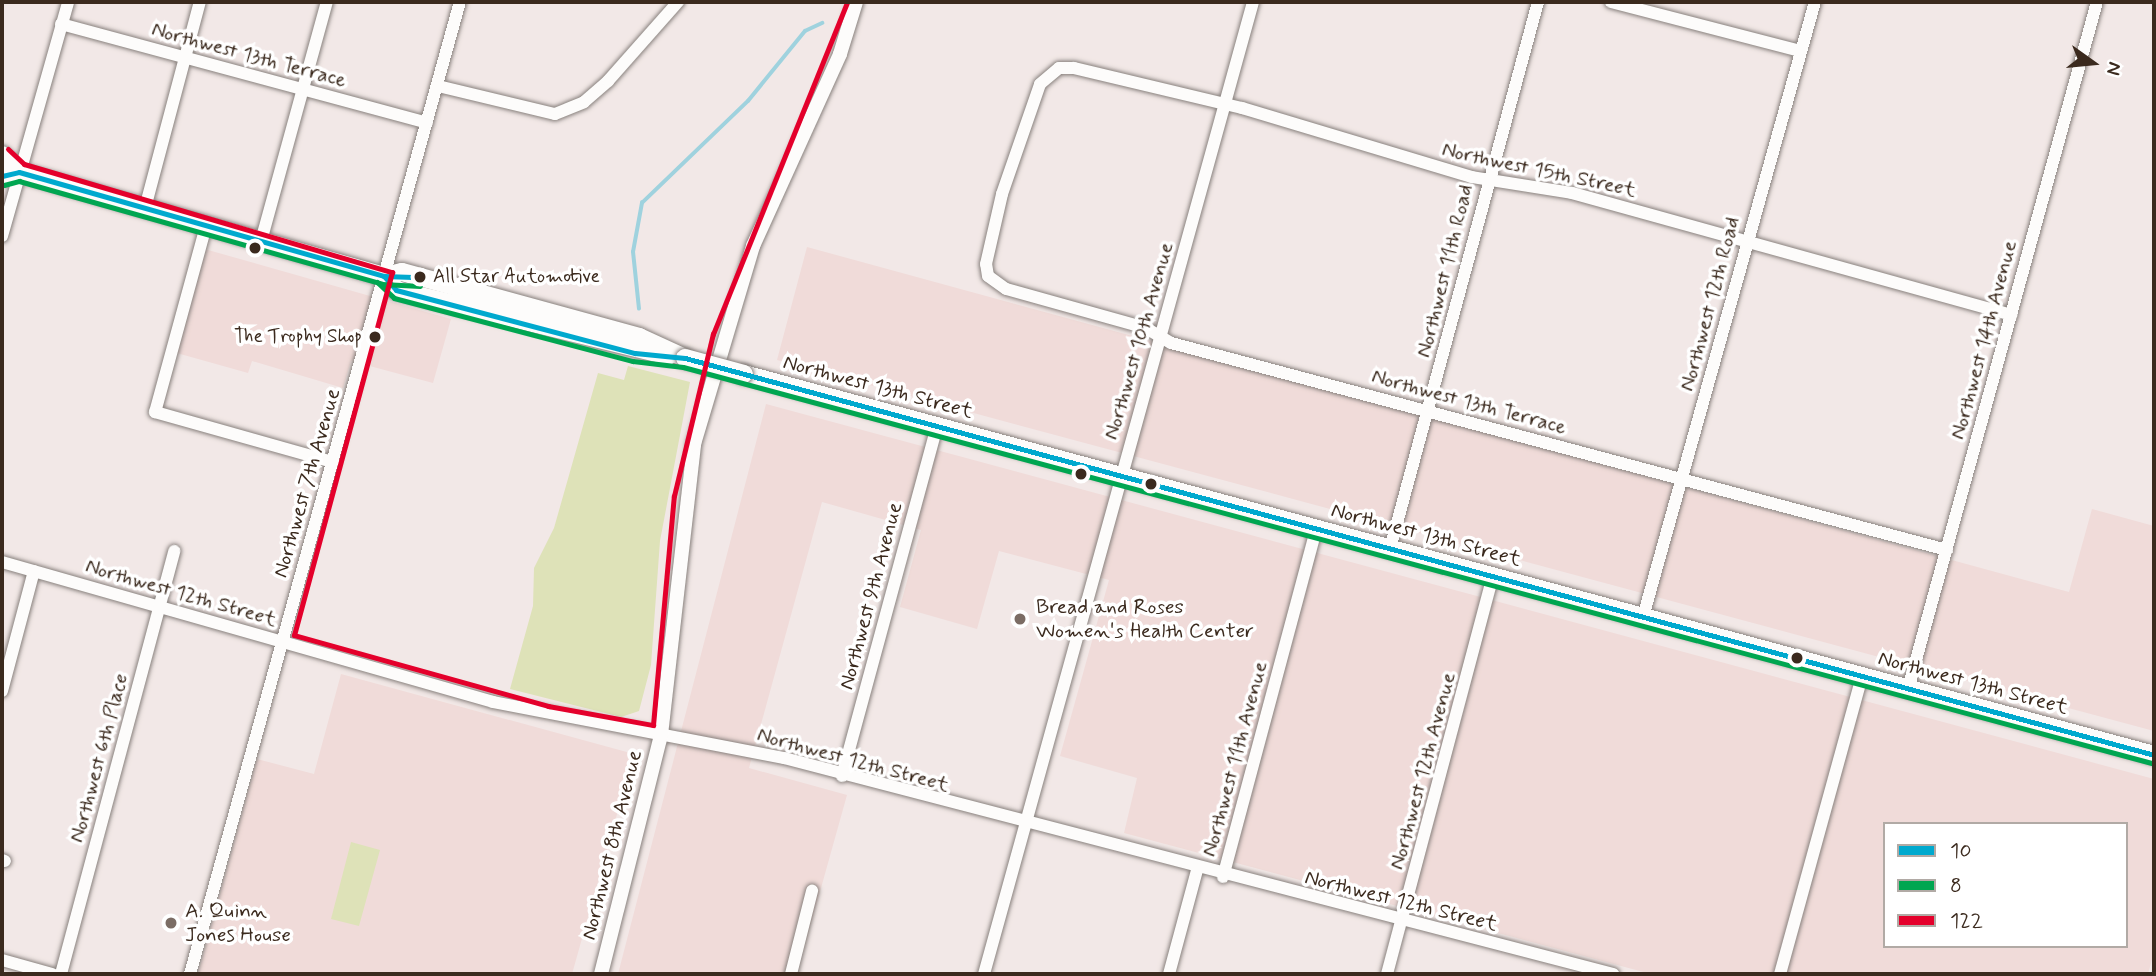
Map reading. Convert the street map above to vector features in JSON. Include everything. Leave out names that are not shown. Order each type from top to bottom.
[{"type":"main road","name":"Northwest 13th Street","points":[[2,155],[10,174],[145,208],[384,276],[408,293],[627,351],[685,358],[2154,755]]},
{"type":"street","points":[[2,236],[10,174],[68,2]]},
{"type":"street","points":[[145,208],[200,2]]},
{"type":"street","points":[[261,241],[327,2]]},
{"type":"street","name":"Northwest 7th Avenue","points":[[190,974],[460,2]]},
{"type":"street","points":[[438,86],[555,114],[584,102],[608,81],[678,2]]},
{"type":"street","name":"Northwest 8th Avenue","points":[[601,974],[661,735],[683,497],[715,363],[753,246],[840,54],[856,2]]},
{"type":"street","name":"Northwest 10th Avenue","points":[[984,974],[1253,2]]},
{"type":"street","name":"Northwest 11th Road","points":[[1390,549],[1538,2]]},
{"type":"street","points":[[1611,2],[1800,51]]},
{"type":"street","name":"Northwest 12th Road","points":[[1643,617],[1815,2]]},
{"type":"street","name":"Northwest 14th Avenue","points":[[1908,689],[2097,2]]},
{"type":"street","name":"Northwest 13th Terrace","points":[[61,24],[427,123]]},
{"type":"street","name":"Northwest 15th Street","points":[[988,276],[990,238],[1032,101],[1059,68],[1225,105],[1489,180],[1572,192],[1746,245],[2011,315]]},
{"type":"street","points":[[206,226],[155,412],[333,462]]},
{"type":"street","name":"Northwest 13th Terrace","points":[[988,276],[1006,289],[1161,337],[1947,550]]},
{"type":"street","name":"Northwest 9th Avenue","points":[[842,776],[937,426]]},
{"type":"street","name":"Northwest 11th Avenue","points":[[1223,877],[1316,529]]},
{"type":"street","name":"Northwest 6th Place","points":[[61,974],[174,551]]},
{"type":"street","name":"Northwest 12th Street","points":[[2,562],[546,715],[661,735],[842,776],[1223,877],[1404,921],[1581,970],[1613,974]]},
{"type":"street","points":[[2,691],[34,571]]},
{"type":"street","name":"Northwest 12th Avenue","points":[[1387,974],[1404,921],[1493,577]]},
{"type":"street","points":[[1780,974],[1862,676]]},
{"type":"street","name":"Northwest 11th Avenue","points":[[1169,974],[1196,870]]},
{"type":"street","points":[[791,974],[812,891]]},
{"type":"street","points":[[2,960],[52,974]]},
{"type":"shaded area","points":[[194,246],[451,319],[433,383],[351,361],[343,388],[252,361],[248,373],[166,350]]},
{"type":"shaded area","points":[[807,247],[2069,592],[2092,509],[2154,526],[2154,731],[777,360]]},
{"type":"shaded area","points":[[766,404],[2154,779],[2154,952],[2148,974],[1651,974],[1124,833],[1137,778],[1060,756],[1109,580],[999,551],[977,629],[900,607],[921,530],[822,502],[749,768],[847,795],[797,974],[618,974]]},
{"type":"shaded area","points":[[341,674],[634,754],[572,974],[198,974],[257,759],[314,774]]},
{"type":"green space","points":[[628,366],[690,382],[660,541],[651,665],[639,711],[621,717],[510,689],[533,606],[534,568],[554,528],[598,373],[624,380]]},
{"type":"green space","points":[[351,842],[380,850],[359,926],[331,919]]},
{"type":"waterway","points":[[639,309],[633,252],[642,203],[748,101],[805,31],[822,23]]},
{"type":"transit line","name":"122","points":[[8,149],[24,164],[392,272],[294,635],[548,706],[653,725],[674,496],[713,334],[847,2]]},
{"type":"transit line","name":"10","points":[[2,176],[19,172],[384,276],[420,277]]},
{"type":"transit line","name":"8","points":[[4,185],[19,181],[382,284],[420,286]]},
{"type":"transit line","name":"10","points":[[384,276],[396,290],[635,353],[685,358],[2154,755]]},
{"type":"transit line","name":"8","points":[[377,282],[394,298],[633,361],[683,367],[2152,763]]},
{"type":"place","name":"All Star Automotive","points":[[420,277]]},
{"type":"place","name":"The Trophy Shop","points":[[375,337]]},
{"type":"place","name":"Bread and Roses Women's Health Center","points":[[1020,619]]},
{"type":"place","name":"A. Quinn Jones House","points":[[171,923]]}]
